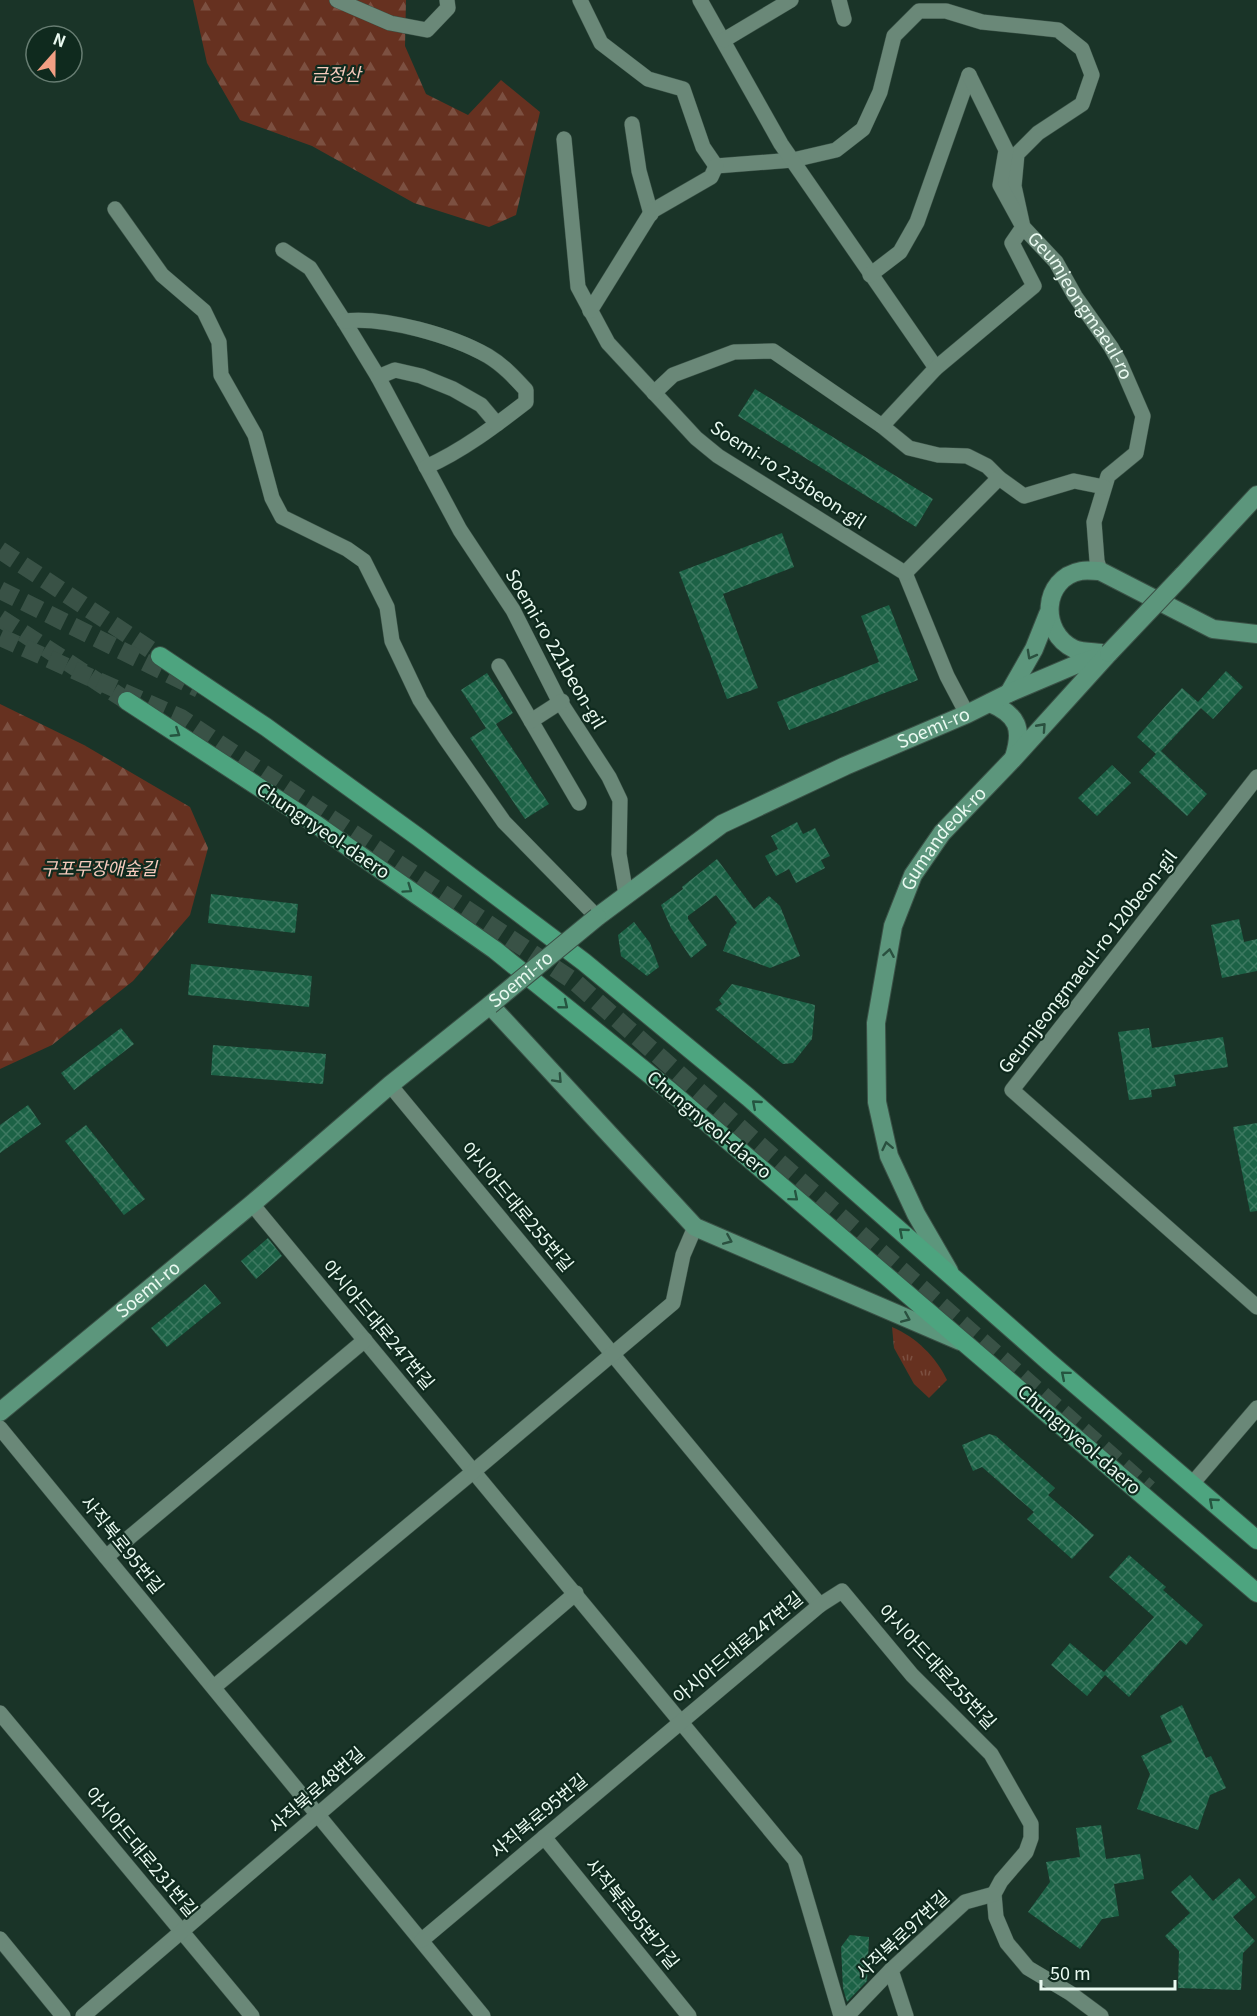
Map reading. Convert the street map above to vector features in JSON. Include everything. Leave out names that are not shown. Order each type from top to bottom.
[{"type":"main road","name":"Gumandeok-ro","points":[[950,1273],[916,1214],[889,1156],[877,1102],[876,1023],[893,926],[913,875],[942,833],[1257,495]]},
{"type":"main road","points":[[1009,693],[1034,649],[1048,614],[1051,597],[1063,580],[1080,571],[1100,571],[1213,629],[1257,634]]},
{"type":"main road","points":[[1048,614],[1052,628],[1064,643],[1076,650],[1109,653]]},
{"type":"main road","name":"Soemi-ro","points":[[0,1412],[252,1204],[390,1085],[597,917],[722,824],[1009,693],[1109,653]]},
{"type":"main road","points":[[160,656],[267,727],[428,844],[584,962],[748,1097],[1048,1361],[1257,1540]]},
{"type":"main road","name":"Chungnyeol-daero","points":[[127,701],[317,825],[495,950],[670,1091],[1257,1593]]},
{"type":"main road","points":[[990,703],[1006,711],[1015,722],[1019,739],[1013,759]]},
{"type":"main road","points":[[490,1005],[695,1227],[967,1344]]},
{"type":"street","points":[[338,0],[390,23],[427,30],[448,8],[447,0]]},
{"type":"street","points":[[580,0],[601,43],[648,79],[683,89],[703,147],[716,166],[711,177],[651,214],[590,311]]},
{"type":"street","points":[[700,0],[781,144],[936,368]]},
{"type":"street","points":[[724,40],[791,0]]},
{"type":"street","points":[[839,0],[844,19]]},
{"type":"street","name":"Geumjeongmaeul-ro","points":[[716,166],[793,160],[836,150],[863,129],[880,92],[894,36],[919,11],[946,11],[982,22],[1058,30],[1082,50],[1092,75],[1082,104],[1038,133],[1017,154],[1014,186],[1023,227],[1056,262],[1075,296],[1111,347],[1143,416],[1136,453],[1108,476],[1094,522],[1100,571]]},
{"type":"street","points":[[870,275],[900,252],[917,222],[969,75],[1005,150],[1000,185],[1023,227],[1012,243],[1034,286],[936,368],[882,426]]},
{"type":"street","points":[[632,124],[639,171],[651,214]]},
{"type":"street","name":"Soemi-ro 235beon-gil","points":[[564,139],[578,287],[608,343],[696,438],[718,456],[905,573]]},
{"type":"street","points":[[115,209],[162,275],[204,311],[219,342],[221,375],[255,435],[272,498],[282,517],[347,549],[364,561],[387,607],[392,641],[420,700],[504,822],[597,917]]},
{"type":"street","name":"Soemi-ro 221beon-gil","points":[[283,250],[309,268],[344,321],[378,377],[460,530],[513,610],[561,701],[609,777],[620,800],[619,854],[626,895]]},
{"type":"street","points":[[344,321],[362,319],[445,336],[488,356],[510,372],[526,390],[526,402],[497,424],[440,461],[426,467]]},
{"type":"street","points":[[654,393],[673,375],[734,352],[773,351],[882,426],[909,448],[938,455],[967,456],[987,466],[1024,496],[1074,481],[1104,488]]},
{"type":"street","points":[[378,377],[394,370],[421,376],[453,389],[481,405],[497,424]]},
{"type":"street","points":[[967,714],[947,676],[905,573],[999,478]]},
{"type":"street","points":[[499,666],[579,803]]},
{"type":"street","points":[[531,721],[561,701]]},
{"type":"street","name":"Geumjeongmaeul-ro 120beon-gil","points":[[1257,777],[1012,1090],[1257,1307]]},
{"type":"street","name":"아시아드대로255번길","points":[[390,1085],[820,1605],[843,1591],[912,1675],[991,1754],[1031,1824],[1031,1838],[1026,1852],[1001,1881],[994,1894]]},
{"type":"street","name":"아시아드대로247번길","points":[[252,1204],[795,1860],[841,2016]]},
{"type":"street","points":[[214,1687],[672,1303],[683,1255],[695,1227]]},
{"type":"street","points":[[106,1557],[365,1340]]},
{"type":"street","points":[[1192,1484],[1257,1408]]},
{"type":"street","name":"사직북로95번길","points":[[0,1428],[483,2016]]},
{"type":"street","name":"사직북로48번길","points":[[83,2016],[576,1593]]},
{"type":"street","name":"아시아드대로247번길","points":[[682,1721],[820,1605]]},
{"type":"street","name":"아시아드대로231번길","points":[[0,1713],[252,2016]]},
{"type":"street","name":"사직북로95번길","points":[[422,1940],[682,1721]]},
{"type":"street","name":"사직북로95번가길","points":[[544,1837],[689,2016]]},
{"type":"street","points":[[994,1894],[996,1917],[1007,1943],[1028,1968],[1101,2016]]},
{"type":"street","name":"사직북로97번길","points":[[847,2016],[891,1970],[965,1902],[994,1894]]},
{"type":"street","points":[[0,1939],[63,2016]]},
{"type":"street","points":[[891,1970],[906,2016]]},
{"type":"green space","name":"금정산","points":[[193,0],[406,0],[405,46],[426,94],[468,115],[501,80],[540,112],[516,215],[489,227],[414,203],[312,146],[240,120],[207,63]]},
{"type":"green space","name":"구포무장애숲길","points":[[0,704],[84,745],[190,807],[208,848],[190,915],[133,981],[52,1045],[0,1069]]},
{"type":"green space","points":[[892,1327],[909,1336],[924,1349],[937,1363],[947,1380],[929,1398],[914,1384],[894,1348]]},
{"type":"building","points":[[755,389],[933,499],[916,527],[738,416]]},
{"type":"building","points":[[782,533],[794,567],[723,594],[758,688],[727,699],[679,572]]},
{"type":"building","points":[[889,605],[918,680],[789,730],[777,702],[879,662],[861,616]]},
{"type":"building","points":[[1226,671],[1243,687],[1213,719],[1201,708],[1161,751],[1207,794],[1187,816],[1139,772],[1156,754],[1137,737],[1182,688],[1198,702]]},
{"type":"building","points":[[487,673],[513,713],[496,724],[549,804],[525,819],[470,738],[486,728],[461,690]]},
{"type":"building","points":[[1112,765],[1131,783],[1097,816],[1078,798]]},
{"type":"building","points":[[797,822],[803,834],[815,828],[830,856],[821,860],[825,868],[796,883],[789,869],[776,876],[765,856],[778,849],[771,836]]},
{"type":"building","points":[[717,859],[754,909],[769,896],[780,906],[800,956],[770,968],[723,951],[731,929],[737,923],[716,895],[688,916],[707,945],[691,958],[671,928],[661,905]]},
{"type":"building","points":[[211,894],[298,904],[295,933],[208,923]]},
{"type":"building","points":[[1239,919],[1244,942],[1257,939],[1257,971],[1222,978],[1211,925]]},
{"type":"building","points":[[634,922],[650,943],[659,967],[647,976],[621,956],[618,935]]},
{"type":"building","points":[[191,964],[312,976],[309,1007],[188,995]]},
{"type":"building","points":[[732,984],[815,1005],[812,1039],[793,1063],[783,1064],[715,1009],[722,1004],[719,1000]]},
{"type":"building","points":[[121,1028],[134,1044],[74,1090],[61,1073]]},
{"type":"building","points":[[1149,1028],[1152,1048],[1223,1037],[1228,1067],[1174,1075],[1176,1086],[1151,1090],[1152,1097],[1129,1100],[1118,1032]]},
{"type":"building","points":[[213,1045],[326,1054],[323,1084],[211,1075]]},
{"type":"building","points":[[28,1105],[41,1124],[0,1153],[0,1125]]},
{"type":"building","points":[[1257,1123],[1257,1211],[1250,1212],[1233,1127]]},
{"type":"building","points":[[86,1125],[145,1199],[124,1215],[65,1141]]},
{"type":"building","points":[[268,1238],[282,1256],[256,1279],[241,1261]]},
{"type":"building","points":[[205,1284],[221,1303],[167,1347],[151,1328]]},
{"type":"building","points":[[989,1434],[996,1436],[1055,1488],[1048,1495],[1094,1535],[1072,1559],[1027,1519],[1034,1512],[982,1467],[973,1471],[962,1445]]},
{"type":"building","points":[[1129,1555],[1166,1587],[1163,1590],[1203,1625],[1186,1645],[1180,1640],[1129,1697],[1105,1675],[1087,1696],[1051,1665],[1070,1643],[1104,1672],[1154,1617],[1109,1577]]},
{"type":"building","points":[[1182,1705],[1206,1758],[1211,1756],[1226,1788],[1210,1795],[1198,1830],[1137,1809],[1150,1774],[1141,1756],[1172,1742],[1160,1716]]},
{"type":"building","points":[[1101,1825],[1106,1859],[1140,1854],[1144,1879],[1114,1884],[1119,1916],[1102,1919],[1080,1949],[1028,1912],[1050,1882],[1046,1862],[1080,1857],[1076,1828]]},
{"type":"building","points":[[1190,1875],[1213,1901],[1239,1878],[1256,1897],[1233,1917],[1255,1941],[1243,1953],[1241,1990],[1178,1988],[1179,1951],[1165,1936],[1190,1913],[1171,1892]]},
{"type":"building","points":[[850,1935],[869,1937],[867,1981],[847,2002],[843,1988],[841,1947]]},
{"type":"tunnel","points":[[0,550],[160,656]]},
{"type":"tunnel","points":[[0,590],[199,689]]},
{"type":"tunnel","points":[[0,618],[127,701]]},
{"type":"tunnel","points":[[0,637],[181,718],[575,982],[1149,1489]]}]
